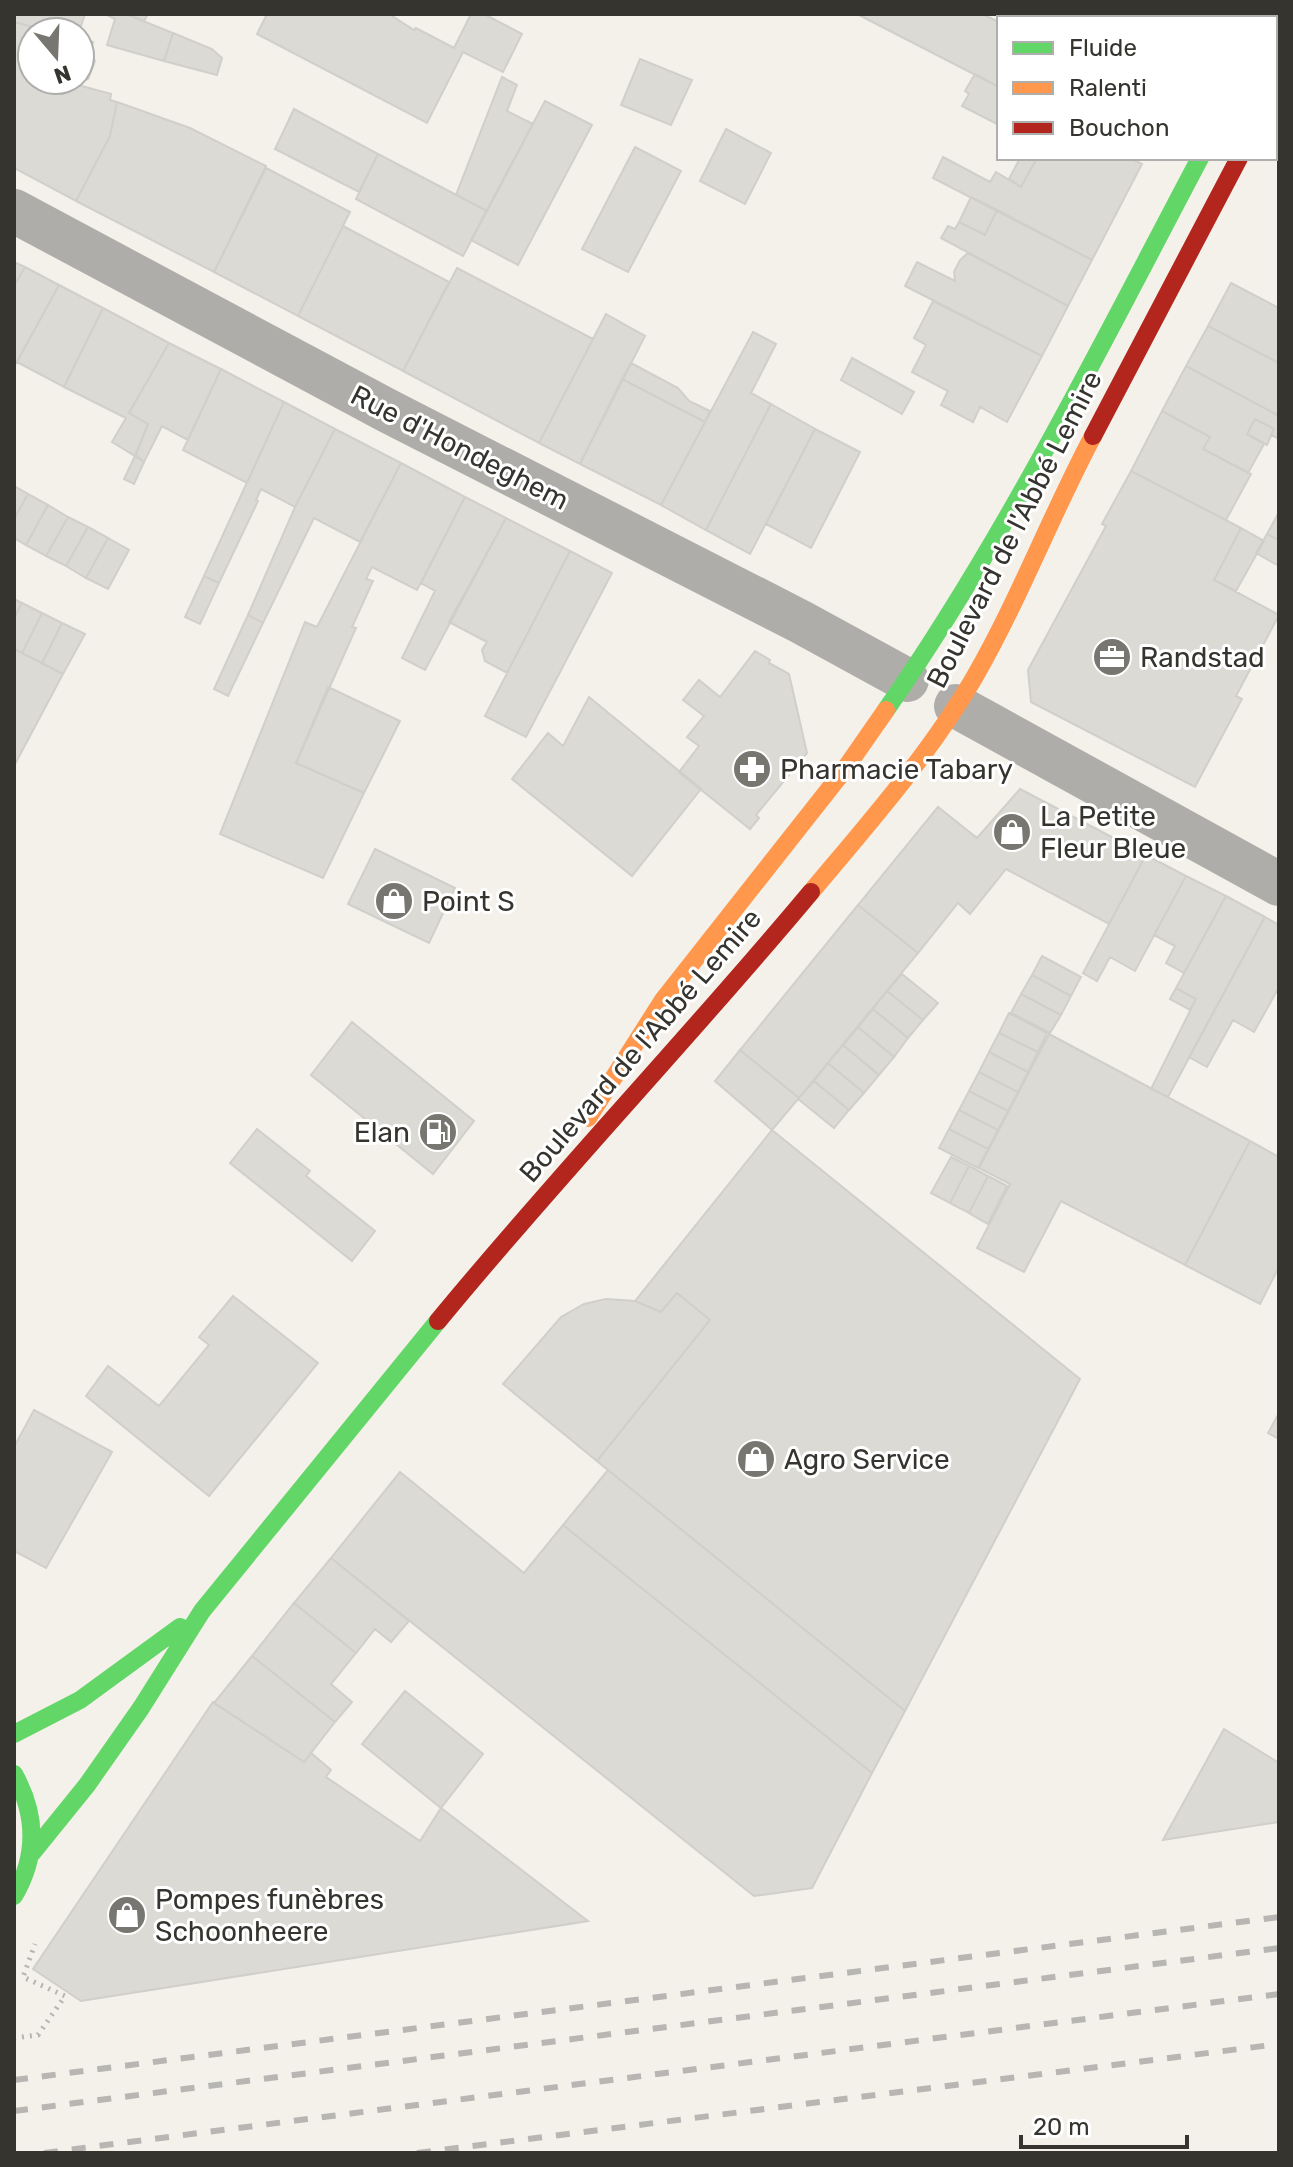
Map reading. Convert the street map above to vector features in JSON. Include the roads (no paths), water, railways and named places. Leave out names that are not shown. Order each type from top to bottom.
[{"type":"main road","name":"Boulevard de l'Abbé Lemire","points":[[516,1226],[663,1000],[845,769],[907,680],[1018,501],[1199,160]]},
{"type":"main road","name":"Boulevard de l'Abbé Lemire","points":[[32,1853],[56,1826],[123,1734],[202,1611],[516,1226],[724,996],[884,804],[956,706],[987,654],[1099,421],[1238,160]]},
{"type":"main road","name":"Boulevard de l'Abbé Lemire","points":[[14,1734],[80,1700],[202,1611]]},
{"type":"main road","points":[[14,1774],[24,1791],[31,1815],[32,1853],[14,1896]]},
{"type":"street","name":"Rue d'Hondeghem","points":[[14,211],[388,411],[801,622],[907,680]]},
{"type":"street","points":[[956,706],[1279,884]]},
{"type":"railway","points":[[14,2080],[1279,1917]]},
{"type":"railway","points":[[14,2111],[1279,1948]]},
{"type":"railway","points":[[44,2153],[1279,1994]]},
{"type":"railway","points":[[417,2153],[1279,2044]]},
{"type":"place","name":"Randstad","points":[[1112,657]]},
{"type":"place","name":"Pharmacie Tabary","points":[[752,769]]},
{"type":"place","name":"La Petite Fleur Bleue","points":[[1012,832]]},
{"type":"place","name":"Point S","points":[[394,901]]},
{"type":"place","name":"Elan","points":[[438,1132]]},
{"type":"place","name":"Agro Service","points":[[756,1459]]},
{"type":"place","name":"Pompes funèbres Schoonheere","points":[[127,1915]]}]
